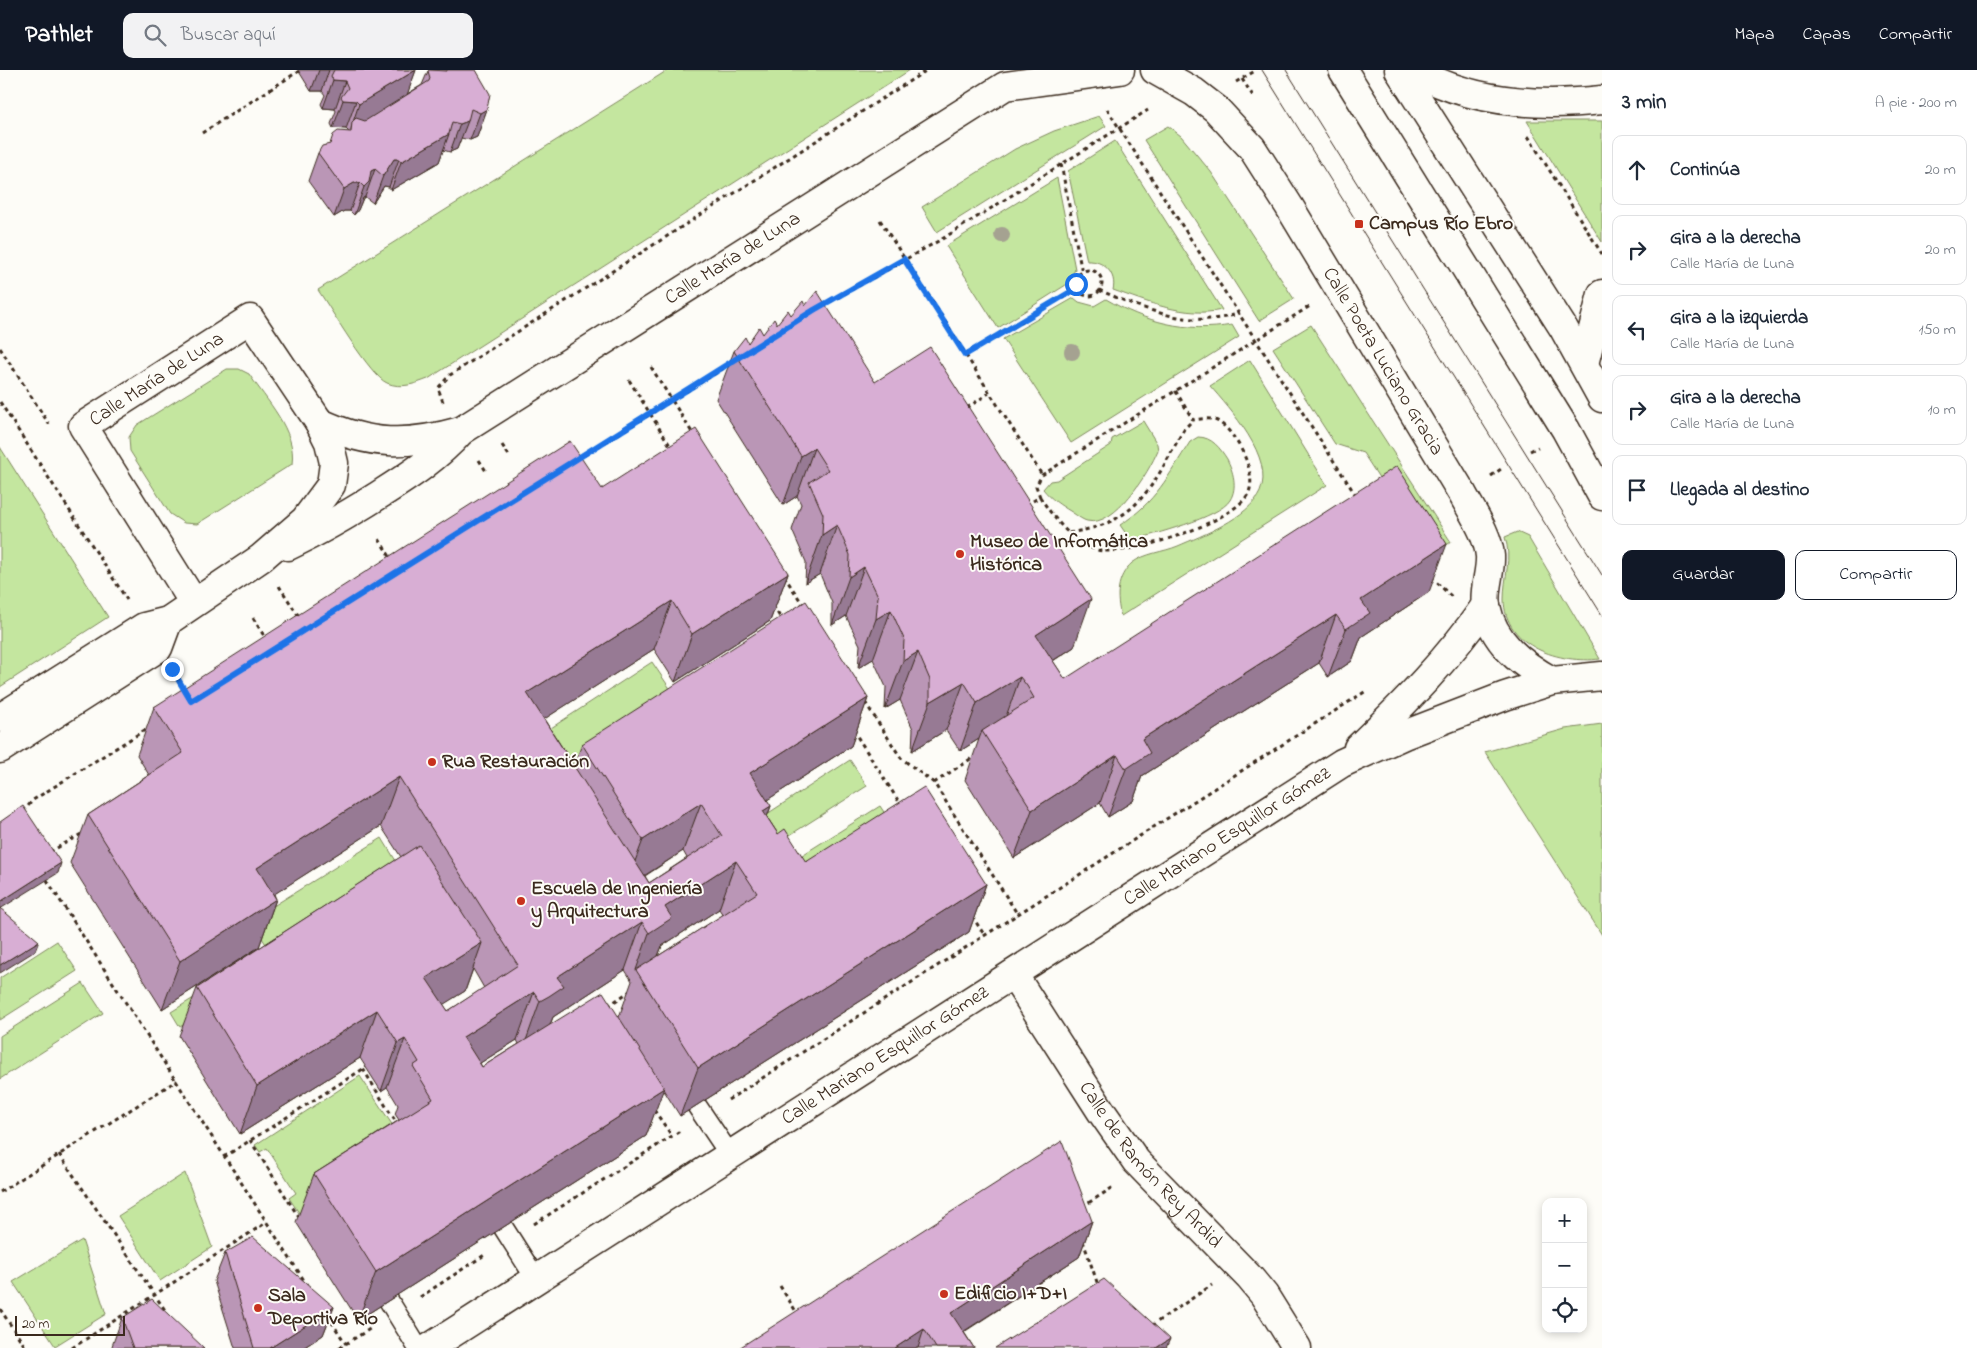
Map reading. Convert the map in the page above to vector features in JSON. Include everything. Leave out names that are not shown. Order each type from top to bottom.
[{"type":"street","name":"Calle María de Luna","points":[[261,558],[323,530],[420,469],[445,449],[461,431],[1010,78],[1120,70]]},
{"type":"street","points":[[1343,70],[1566,430],[1602,496]]},
{"type":"street","points":[[1399,70],[1465,171],[1584,364],[1602,398]]},
{"type":"street","points":[[1413,70],[1447,87],[1506,101],[1547,103],[1602,100]]},
{"type":"street","name":"Calle Poeta Luciano Gracia","points":[[1149,71],[1194,92],[1233,125],[1252,148],[1290,206],[1462,493],[1484,536],[1490,563],[1486,605],[1495,632],[1510,652],[1529,669],[1552,681]]},
{"type":"street","points":[[1584,364],[1602,294]]},
{"type":"street","name":"Calle María de Luna","points":[[0,718],[144,627],[168,621],[261,558],[305,520],[331,485],[334,463],[333,452],[319,422],[250,319],[83,426],[194,603]]},
{"type":"street","name":"Calle María de Luna","points":[[319,422],[353,436],[374,441],[418,441],[461,431]]},
{"type":"street","name":"Calle Mariano Esquillor Gómez","points":[[1342,762],[1429,679],[1462,639],[1486,605]]},
{"type":"street","points":[[0,748],[158,648],[168,621]]},
{"type":"street","name":"Calle Mariano Esquillor Gómez","points":[[429,1348],[1342,762],[1457,714],[1552,681],[1602,676]]},
{"type":"street","name":"Calle de Ramón Rey Ardid","points":[[1012,974],[1101,1111],[1136,1161],[1250,1278],[1264,1295],[1297,1348]]},
{"type":"lane","points":[[697,1106],[730,1155]]},
{"type":"lane","points":[[503,1227],[536,1279]]},
{"type":"lane","points":[[389,1301],[418,1348]]},
{"type":"path","points":[[440,398],[438,388],[450,375],[927,70]]},
{"type":"path","points":[[202,134],[299,71]]},
{"type":"path","points":[[1234,84],[1255,71]]},
{"type":"path","points":[[1506,101],[1602,254]]},
{"type":"path","points":[[1106,109],[1240,313],[1359,500]]},
{"type":"path","points":[[822,306],[942,239],[1148,110]]},
{"type":"path","points":[[1060,164],[1082,273]]},
{"type":"path","points":[[880,220],[1042,475]]},
{"type":"path","points":[[1089,270],[1099,276],[1102,283],[1100,290],[1088,296],[1077,288],[1077,280],[1082,273],[1089,270]]},
{"type":"path","points":[[965,355],[1077,288]]},
{"type":"path","points":[[1100,290],[1142,308],[1183,318],[1227,317],[1240,313]]},
{"type":"path","points":[[1068,533],[1091,529],[1128,511],[1144,494],[1184,429],[1193,420],[1203,418],[1218,421],[1228,430],[1245,455],[1251,483],[1249,493],[1237,507],[1211,522],[1123,551],[1110,552],[1096,549],[1068,533],[1040,497],[1036,486],[1042,475],[1315,303]]},
{"type":"path","points":[[0,348],[53,429]]},
{"type":"path","points":[[570,463],[739,358]]},
{"type":"path","points":[[651,367],[698,442]]},
{"type":"path","points":[[629,380],[673,450]]},
{"type":"path","points":[[1175,390],[1193,420]]},
{"type":"path","points":[[966,408],[990,393]]},
{"type":"path","points":[[0,402],[130,604]]},
{"type":"path","points":[[500,441],[510,457]]},
{"type":"path","points":[[477,457],[486,472]]},
{"type":"path","points":[[1355,494],[1363,489]]},
{"type":"path","points":[[1025,506],[1040,497]]},
{"type":"path","points":[[379,539],[394,563]]},
{"type":"path","points":[[1428,572],[1433,580],[1455,600]]},
{"type":"path","points":[[784,575],[805,608]]},
{"type":"path","points":[[279,585],[302,621]]},
{"type":"path","points":[[769,599],[785,624]]},
{"type":"path","points":[[253,618],[268,642]]},
{"type":"path","points":[[172,669],[186,693]]},
{"type":"path","points":[[864,700],[901,758],[934,783],[1018,915],[1374,686]]},
{"type":"path","points":[[850,725],[904,810]]},
{"type":"path","points":[[20,815],[34,800],[150,727]]},
{"type":"path","points":[[934,783],[976,756]]},
{"type":"path","points":[[45,854],[61,847],[84,832]]},
{"type":"path","points":[[46,880],[309,1287]]},
{"type":"path","points":[[968,911],[985,936]]},
{"type":"path","points":[[600,1011],[638,986]]},
{"type":"path","points":[[224,1157],[365,1068],[398,1126]]},
{"type":"path","points":[[0,1192],[176,1082]]},
{"type":"path","points":[[653,1109],[672,1136]]},
{"type":"path","points":[[250,1140],[298,1216],[306,1211]]},
{"type":"path","points":[[58,1154],[169,1316]]},
{"type":"path","points":[[1081,1208],[1118,1184]]},
{"type":"path","points":[[72,1348],[267,1222]]},
{"type":"path","points":[[1082,1240],[1101,1294]]},
{"type":"path","points":[[780,1286],[800,1318]]},
{"type":"path","points":[[1150,1327],[1208,1288]]},
{"type":"path","points":[[0,1309],[26,1348]]},
{"type":"path","points":[[324,1312],[346,1344],[339,1348]]},
{"type":"green space","points":[[668,70],[910,70],[428,379],[413,384],[397,386],[387,383],[380,378],[361,356],[318,290]]},
{"type":"green space","points":[[1099,116],[1106,126],[937,232],[922,207],[1015,149],[1054,131]]},
{"type":"green space","points":[[1527,121],[1602,121],[1602,242]]},
{"type":"green space","points":[[1168,126],[1181,136],[1211,172],[1294,299],[1259,321],[1144,140]]},
{"type":"green space","points":[[1115,141],[1222,310],[1194,312],[1166,308],[1113,290],[1113,279],[1108,269],[1099,263],[1087,261],[1068,171]]},
{"type":"green space","points":[[1057,178],[1075,269],[1069,283],[998,328],[946,246]]},
{"type":"green space","points":[[1074,298],[1079,302],[1094,306],[1106,299],[1136,314],[1167,324],[1199,328],[1232,325],[1239,337],[1071,443],[1003,339]]},
{"type":"green space","points":[[1311,325],[1451,542],[1430,556],[1363,453],[1335,444],[1273,348]]},
{"type":"green space","points":[[1250,360],[1327,485],[1121,616],[1118,602],[1120,581],[1132,563],[1143,557],[1200,537],[1224,525],[1246,510],[1260,492],[1263,479],[1261,464],[1256,450],[1239,421],[1210,386]]},
{"type":"green space","points":[[227,369],[239,369],[249,374],[279,416],[290,440],[292,464],[197,524],[184,523],[170,514],[130,451],[129,437],[137,425]]},
{"type":"green space","points":[[1143,421],[1157,444],[1158,450],[1139,484],[1130,496],[1109,516],[1098,521],[1087,521],[1078,517],[1049,496],[1043,489],[1050,481],[1057,480],[1111,445],[1112,439]]},
{"type":"green space","points":[[1198,437],[1211,441],[1227,459],[1233,474],[1234,484],[1230,500],[1223,507],[1200,519],[1131,541],[1120,525],[1152,498],[1190,442]]},
{"type":"green space","points":[[0,447],[108,617],[0,687]]},
{"type":"green space","points":[[1517,532],[1528,537],[1600,659],[1585,660],[1552,655],[1537,649],[1524,640],[1514,629],[1507,616],[1504,599],[1508,560],[1505,537]]},
{"type":"green space","points":[[652,662],[673,693],[554,791],[525,745]]},
{"type":"green space","points":[[1602,724],[1602,935],[1485,752],[1565,729]]},
{"type":"green space","points":[[850,760],[867,786],[760,854],[744,829]]},
{"type":"green space","points":[[880,806],[897,832],[772,874]]},
{"type":"green space","points":[[382,838],[410,884],[180,1027],[171,1012],[270,951],[251,920]]},
{"type":"green space","points":[[57,941],[77,971],[0,1020],[0,978]]},
{"type":"green space","points":[[83,983],[103,1013],[0,1079],[0,1036]]},
{"type":"green space","points":[[360,1076],[405,1144],[299,1213],[289,1198],[296,1193],[267,1148],[260,1152],[255,1145]]},
{"type":"green space","points":[[185,1173],[212,1247],[160,1281],[118,1216]]},
{"type":"green space","points":[[82,1240],[106,1314],[55,1346],[13,1282]]},
{"type":"building","points":[[334,70],[416,70],[359,104],[356,101],[343,100],[341,97],[348,88],[345,81],[333,80],[331,76]]},
{"type":"building","points":[[429,70],[476,70],[490,94],[487,109],[480,113],[471,109],[468,121],[460,124],[452,122],[449,134],[401,162],[399,159],[394,159],[383,176],[375,169],[371,171],[369,182],[364,187],[360,183],[354,183],[344,189],[318,153],[322,146],[330,144],[333,135],[338,131],[351,132],[352,122],[356,118],[365,121],[429,81]]},
{"type":"building","points":[[817,291],[875,382],[930,347],[1091,599],[1036,635],[1065,679],[1397,466],[1447,544],[1361,600],[1370,613],[1346,629],[1336,615],[1142,739],[1150,753],[1126,769],[1117,755],[1032,810],[982,731],[1034,698],[1027,686],[1020,677],[977,703],[964,682],[930,702],[930,680],[918,652],[903,661],[904,639],[891,610],[876,619],[878,596],[864,567],[849,577],[850,555],[837,525],[822,535],[823,514],[809,482],[828,470],[814,448],[801,456],[734,351],[745,337],[748,343],[759,327],[763,334],[774,319],[777,324],[788,310],[791,315],[803,301],[805,306]]},
{"type":"building","name":"Escuela de Ingeniería y Arquitectura","points":[[696,429],[788,573],[692,634],[672,601],[527,693],[649,883],[722,836],[701,803],[643,840],[582,744],[806,601],[868,698],[750,773],[771,806],[763,811],[778,834],[785,829],[806,862],[924,787],[986,884],[698,1068],[636,970],[757,893],[736,861],[665,907],[672,918],[649,933],[642,922],[557,977],[564,986],[549,996],[540,1001],[534,992],[463,1037],[482,1067],[603,992],[664,1088],[376,1272],[314,1174],[433,1099],[413,1066],[419,1062],[405,1039],[398,1043],[377,1010],[257,1086],[197,988],[419,845],[482,943],[426,978],[448,1011],[518,965],[399,777],[257,868],[276,899],[180,961],[88,815],[183,753],[154,707],[570,441],[602,489]]},
{"type":"building","points":[[23,806],[61,863],[0,902],[0,822]]},
{"type":"building","points":[[0,908],[39,941],[0,965]]},
{"type":"building","name":"Edificio I+D+I","points":[[1062,1141],[1092,1221],[951,1313],[974,1348],[936,1348],[924,1329],[895,1348],[739,1348]]},
{"type":"building","points":[[253,1237],[334,1307],[270,1348],[254,1348],[225,1253]]},
{"type":"building","points":[[1104,1279],[1170,1339],[1156,1348],[995,1348]]},
{"type":"building","points":[[152,1299],[204,1348],[133,1348],[122,1318]]},
{"type":"tram line","points":[[1262,70],[1602,615]]},
{"type":"tram line","points":[[1286,70],[1602,575]]},
{"type":"place","name":"Campus Río Ebro","points":[[1359,224]]},
{"type":"place","name":"Museo de Informática Histórica","points":[[960,554]]},
{"type":"place","name":"Rua Restauración","points":[[432,762]]},
{"type":"place","name":"Escuela de Ingeniería y Arquitectura","points":[[521,901]]},
{"type":"place","name":"Edificio I+D+I","points":[[944,1294]]},
{"type":"place","name":"Sala Deportiva Río","points":[[258,1308]]},
{"type":"route","points":[[172,669],[191,701],[814,310],[904,259],[965,355],[1077,288],[1076,284]]}]
